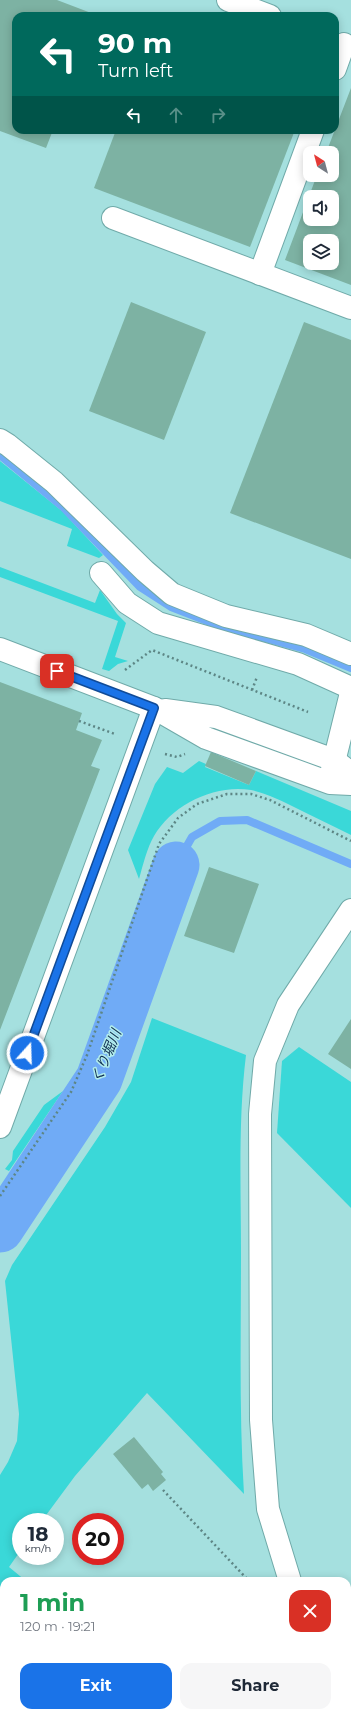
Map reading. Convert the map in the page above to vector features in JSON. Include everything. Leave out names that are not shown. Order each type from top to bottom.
[{"type":"street","points":[[228,0],[260,12]]},
{"type":"street","points":[[339,56],[343,44]]},
{"type":"street","points":[[260,274],[312,134]]},
{"type":"street","points":[[113,218],[351,308]]},
{"type":"street","points":[[0,440],[54,482],[145,571],[172,594],[226,616],[306,635],[351,654]]},
{"type":"street","points":[[101,573],[127,603],[158,623],[298,664],[351,688]]},
{"type":"street","points":[[0,649],[154,708],[206,738],[340,784]]},
{"type":"street","points":[[340,784],[334,760],[351,693]]},
{"type":"street","points":[[154,708],[216,717],[334,760],[351,773]]},
{"type":"street","points":[[0,1127],[154,708]]},
{"type":"street","points":[[289,1577],[268,1509],[261,1420],[260,1114],[265,1062],[288,1005],[351,910]]},
{"type":"path","points":[[122,673],[152,650],[308,712]]},
{"type":"path","points":[[80,721],[115,734]]},
{"type":"path","points":[[0,1196],[70,1092],[87,1055],[159,844],[178,818],[197,804],[227,794],[251,794],[270,800],[351,841]]},
{"type":"path","points":[[163,1490],[244,1577]]},
{"type":"shaded area","points":[[0,461],[62,511],[103,555],[99,558],[67,546],[72,529],[0,501]]},
{"type":"shaded area","points":[[0,567],[95,603],[100,590],[117,614],[126,623],[115,657],[128,661],[118,664],[109,671],[102,669],[118,621],[0,577]]},
{"type":"shaded area","points":[[199,761],[206,764],[205,767],[249,785],[256,771],[351,811],[351,835],[262,793],[251,790],[223,790],[195,799],[183,806],[162,825],[149,846],[139,879],[128,850],[155,784],[167,767],[183,773]]},
{"type":"shaded area","points":[[152,1018],[246,1055],[243,1080],[240,1154],[241,1404],[244,1494],[147,1393],[75,1476],[48,1513],[12,1513],[12,1563],[9,1567],[21,1577],[0,1577],[0,1475],[8,1462],[17,1441],[19,1414],[5,1281],[12,1265],[105,1127],[131,1082]]},
{"type":"shaded area","points":[[299,1047],[351,1082],[351,1208],[277,1133],[282,1061]]},
{"type":"shaded area","points":[[63,1091],[9,1171],[5,1169],[12,1160],[13,1151],[44,1105]]},
{"type":"building","points":[[0,0],[57,0],[88,12],[12,12],[12,134],[51,134],[46,148],[0,131]]},
{"type":"building","points":[[351,88],[351,285],[311,270],[339,270],[339,234],[303,234],[303,267],[285,260],[303,212],[303,226],[339,226],[339,190],[311,190],[314,182],[339,182],[339,146],[329,146],[333,134],[339,134],[339,119]]},
{"type":"building","points":[[114,134],[293,134],[250,247],[94,188]]},
{"type":"building","points":[[131,302],[206,332],[164,440],[89,411]]},
{"type":"building","points":[[304,322],[351,340],[351,559],[230,513]]},
{"type":"building","points":[[0,682],[82,713],[76,730],[102,740],[91,766],[100,769],[0,1030]]},
{"type":"building","points":[[211,752],[256,771],[249,785],[205,766]]},
{"type":"building","points":[[209,867],[259,884],[234,953],[184,936]]},
{"type":"building","points":[[351,1019],[351,1069],[328,1054]]},
{"type":"building","points":[[134,1437],[163,1472],[161,1474],[166,1480],[153,1491],[148,1484],[142,1489],[113,1454]]},
{"type":"waterway","points":[[0,455],[63,507],[140,587],[171,607],[220,626],[305,649],[351,668]]},
{"type":"waterway","points":[[176,865],[192,837],[220,821],[247,820],[351,864]]},
{"type":"waterway","name":"くり堀川","points":[[0,1229],[99,1079],[176,865]]},
{"type":"route","points":[[27,1053],[154,708],[57,671]]}]
